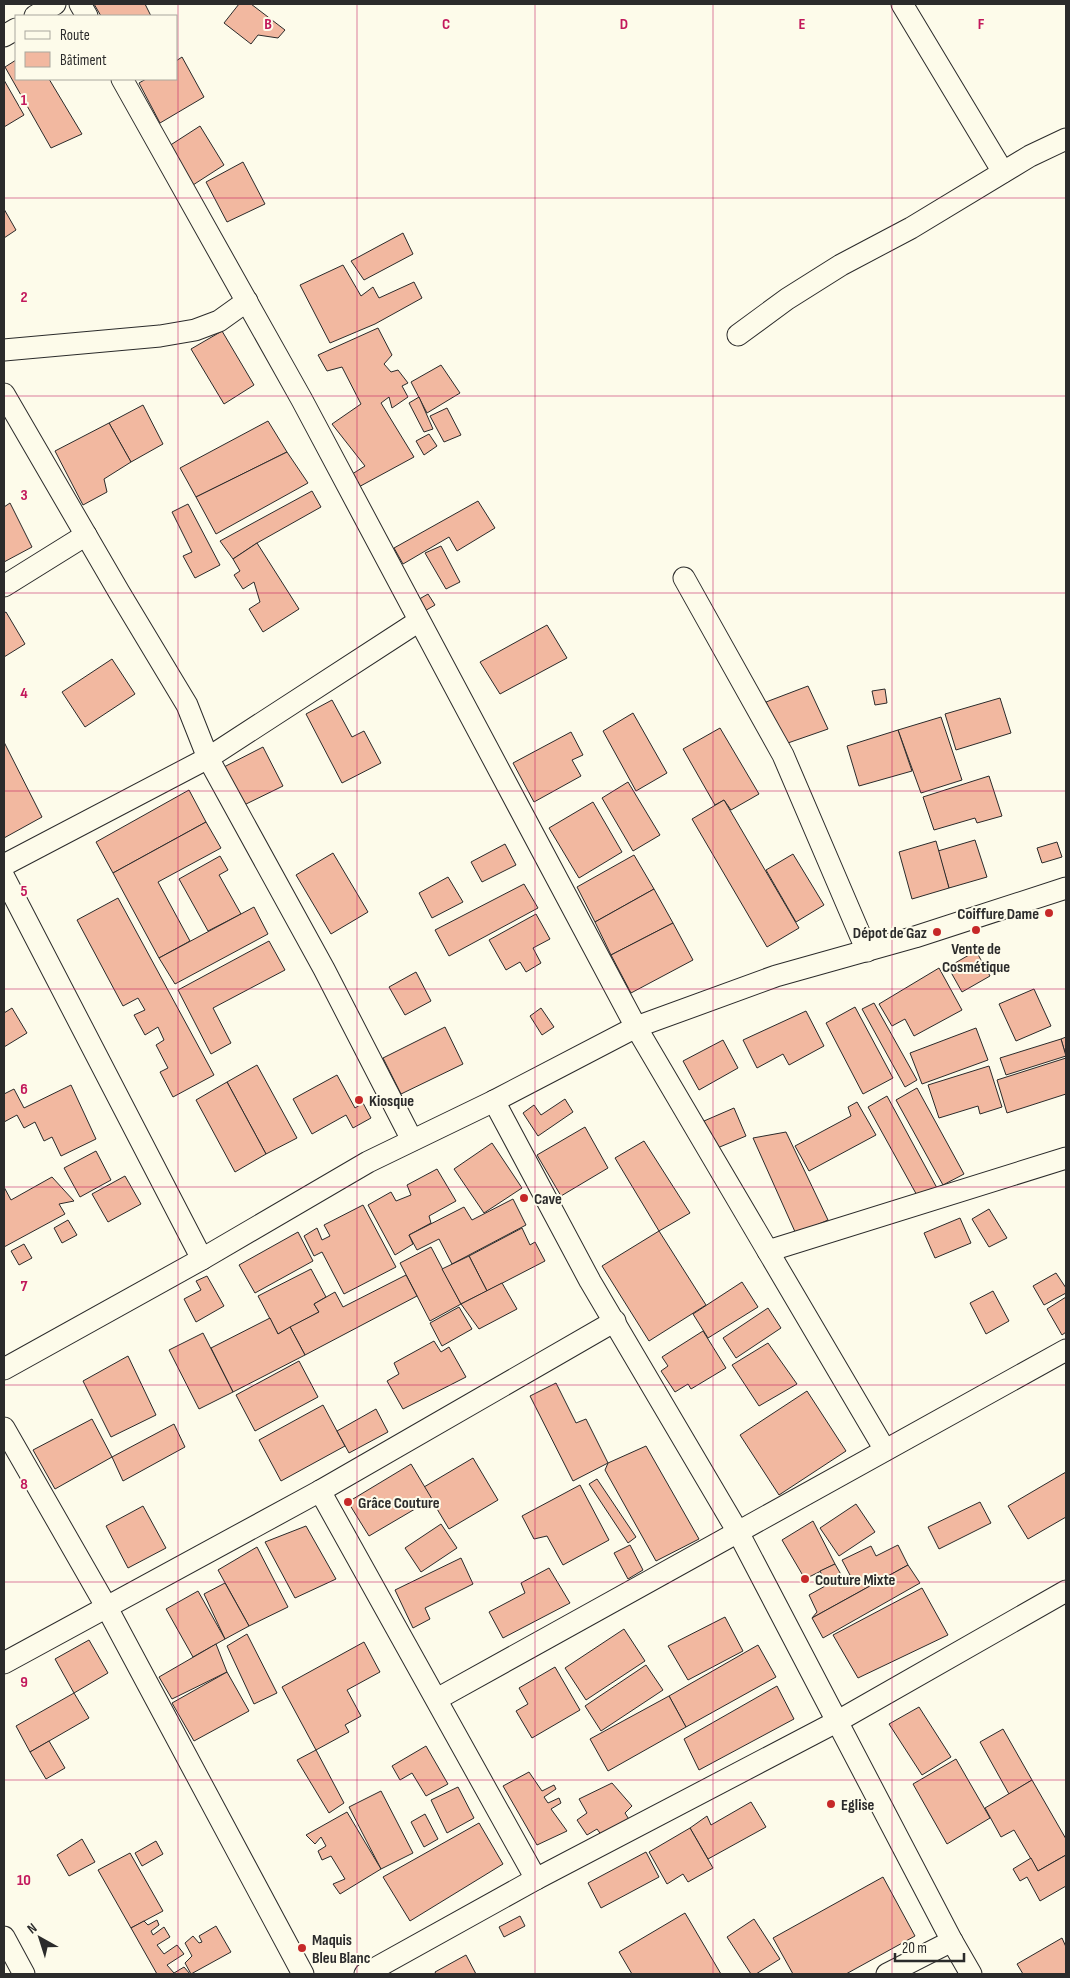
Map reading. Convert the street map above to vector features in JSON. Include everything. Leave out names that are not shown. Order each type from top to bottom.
[{"type":"street","points":[[38,15],[55,4]]},
{"type":"street","points":[[80,4],[86,15]]},
{"type":"street","points":[[902,4],[1003,172]]},
{"type":"street","points":[[4,36],[15,29]]},
{"type":"street","points":[[123,80],[247,301],[636,1027],[885,1450]]},
{"type":"street","points":[[738,335],[787,298],[841,265],[911,228],[1030,156],[1066,139]]},
{"type":"street","points":[[4,350],[160,336],[195,330],[219,321],[247,301]]},
{"type":"street","points":[[4,394],[187,705],[208,758],[324,969],[412,1140]]},
{"type":"street","points":[[4,586],[86,535]]},
{"type":"street","points":[[684,578],[783,755],[867,951]]},
{"type":"street","points":[[4,865],[208,758],[419,621]]},
{"type":"street","points":[[4,877],[202,1259]]},
{"type":"street","points":[[4,1369],[202,1259],[368,1162],[494,1101],[636,1027],[776,976],[915,937],[1066,888]]},
{"type":"street","points":[[494,1101],[586,1273],[738,1532],[971,1974]]},
{"type":"street","points":[[768,1251],[1066,1158]]},
{"type":"street","points":[[4,1663],[320,1491],[615,1321]]},
{"type":"street","points":[[437,1699],[1066,1350]]},
{"type":"street","points":[[4,1428],[106,1606],[303,1974]]},
{"type":"street","points":[[320,1491],[536,1879]]},
{"type":"street","points":[[365,1974],[536,1879],[838,1721],[1063,1599]]},
{"type":"street","points":[[4,1937],[24,1974]]},
{"type":"street","points":[[887,1974],[952,1941]]},
{"type":"building","points":[[94,4],[145,4],[150,15],[100,15]]},
{"type":"building","points":[[239,4],[251,4],[285,30],[278,38],[258,35],[251,44],[224,23]]},
{"type":"building","points":[[182,57],[204,97],[160,123],[139,83],[144,80],[178,80],[178,60]]},
{"type":"building","points":[[15,61],[15,80],[50,80],[82,134],[51,148],[5,67]]},
{"type":"building","points":[[4,80],[24,115],[4,127]]},
{"type":"building","points":[[200,126],[224,165],[193,185],[169,146]]},
{"type":"building","points":[[243,162],[265,204],[227,222],[206,182]]},
{"type":"building","points":[[4,209],[16,230],[4,238]]},
{"type":"building","points":[[403,233],[413,254],[364,280],[351,261]]},
{"type":"building","points":[[343,265],[361,296],[373,287],[379,298],[414,282],[422,298],[375,324],[330,343],[300,285]]},
{"type":"building","points":[[378,328],[392,355],[384,364],[391,372],[398,370],[408,383],[402,386],[408,397],[392,408],[389,397],[381,403],[414,457],[355,489],[349,476],[365,466],[332,424],[361,404],[342,367],[327,371],[318,355]]},
{"type":"building","points":[[222,331],[254,385],[224,404],[191,349]]},
{"type":"building","points":[[441,365],[460,393],[427,413],[411,382]]},
{"type":"building","points":[[419,397],[433,429],[424,432],[409,403]]},
{"type":"building","points":[[143,405],[163,444],[131,462],[109,423]]},
{"type":"building","points":[[447,408],[461,435],[444,442],[430,416]]},
{"type":"building","points":[[268,421],[287,452],[196,497],[180,468]]},
{"type":"building","points":[[109,423],[131,462],[104,479],[107,492],[83,505],[55,451]]},
{"type":"building","points":[[429,434],[437,446],[424,455],[416,441]]},
{"type":"building","points":[[287,452],[308,483],[216,534],[196,497]]},
{"type":"building","points":[[312,491],[321,507],[257,543],[233,559],[220,541]]},
{"type":"building","points":[[478,501],[495,528],[457,551],[449,537],[403,564],[394,548]]},
{"type":"building","points":[[10,503],[32,547],[4,562],[4,507]]},
{"type":"building","points":[[188,504],[220,565],[195,578],[183,556],[192,552],[172,512]]},
{"type":"building","points":[[257,543],[299,609],[263,632],[249,609],[260,602],[254,582],[243,589],[234,575],[240,571],[233,559]]},
{"type":"building","points":[[441,546],[460,582],[446,589],[425,553]]},
{"type":"building","points":[[428,594],[435,605],[423,612],[416,601]]},
{"type":"building","points":[[6,612],[25,644],[4,657],[4,613]]},
{"type":"building","points":[[547,625],[567,658],[500,694],[480,662]]},
{"type":"building","points":[[112,659],[135,694],[85,727],[62,692]]},
{"type":"building","points":[[808,686],[828,729],[785,744],[766,702]]},
{"type":"building","points":[[885,689],[887,703],[875,705],[872,691]]},
{"type":"building","points":[[1000,698],[1011,733],[956,750],[945,714]]},
{"type":"building","points":[[332,700],[352,737],[364,731],[381,763],[342,783],[306,714]]},
{"type":"building","points":[[633,713],[667,773],[636,791],[603,731]]},
{"type":"building","points":[[941,717],[962,780],[921,793],[898,730]]},
{"type":"building","points":[[720,728],[759,794],[731,810],[724,800],[715,805],[683,749]]},
{"type":"building","points":[[898,730],[912,771],[859,786],[847,746]]},
{"type":"building","points":[[571,732],[583,755],[572,760],[581,776],[534,802],[513,763]]},
{"type":"building","points":[[4,742],[42,817],[4,838]]},
{"type":"building","points":[[263,747],[283,786],[242,806],[222,768]]},
{"type":"building","points":[[989,776],[1002,816],[977,823],[975,818],[934,830],[923,797]]},
{"type":"building","points":[[628,782],[660,835],[633,851],[602,798]]},
{"type":"building","points":[[189,790],[206,822],[113,873],[96,842]]},
{"type":"building","points":[[724,800],[799,928],[767,947],[692,819]]},
{"type":"building","points":[[593,802],[622,852],[579,878],[549,828]]},
{"type":"building","points":[[206,822],[221,848],[158,882],[190,941],[159,958],[113,873]]},
{"type":"building","points":[[975,840],[987,877],[949,888],[938,851]]},
{"type":"building","points":[[936,841],[949,888],[912,899],[899,852]]},
{"type":"building","points":[[1057,842],[1062,857],[1042,863],[1037,848]]},
{"type":"building","points":[[505,844],[516,865],[482,882],[471,862]]},
{"type":"building","points":[[333,853],[368,912],[331,934],[296,875]]},
{"type":"building","points":[[793,854],[824,905],[796,922],[766,870]]},
{"type":"building","points":[[634,855],[654,889],[595,922],[577,887]]},
{"type":"building","points":[[220,856],[228,870],[219,875],[241,914],[208,931],[179,879]]},
{"type":"building","points":[[448,877],[463,902],[432,918],[419,893]]},
{"type":"building","points":[[524,884],[538,908],[449,956],[435,930]]},
{"type":"building","points":[[654,889],[673,923],[611,955],[595,922]]},
{"type":"building","points":[[118,898],[214,1075],[173,1097],[160,1072],[168,1068],[156,1045],[164,1040],[158,1027],[145,1035],[134,1015],[145,1010],[138,998],[123,1006],[77,920]]},
{"type":"building","points":[[254,907],[268,934],[175,984],[159,958]]},
{"type":"building","points":[[536,914],[550,939],[533,948],[541,963],[526,972],[520,962],[506,970],[489,940]]},
{"type":"building","points":[[673,923],[693,960],[631,993],[611,955]]},
{"type":"building","points":[[269,941],[285,970],[213,1008],[231,1043],[211,1054],[178,990]]},
{"type":"building","points":[[976,951],[990,976],[962,992],[948,967]]},
{"type":"building","points":[[939,968],[962,1010],[914,1036],[905,1019],[892,1026],[879,1004]]},
{"type":"building","points":[[416,972],[431,1001],[405,1015],[389,987]]},
{"type":"building","points":[[1034,989],[1051,1026],[1016,1041],[999,1004]]},
{"type":"building","points":[[874,1003],[917,1080],[905,1087],[862,1009]]},
{"type":"building","points":[[855,1007],[893,1078],[863,1094],[826,1023]]},
{"type":"building","points":[[12,1008],[27,1033],[4,1047],[4,1013]]},
{"type":"building","points":[[541,1008],[554,1027],[542,1035],[530,1016]]},
{"type":"building","points":[[806,1011],[824,1046],[789,1065],[783,1054],[757,1068],[743,1040]]},
{"type":"building","points":[[445,1027],[463,1064],[401,1094],[383,1058]]},
{"type":"building","points":[[976,1028],[988,1060],[922,1084],[910,1053]]},
{"type":"building","points":[[1066,1037],[1066,1056],[1061,1039]]},
{"type":"building","points":[[1061,1039],[1066,1056],[1006,1075],[1000,1058]]},
{"type":"building","points":[[723,1040],[738,1068],[699,1090],[683,1061]]},
{"type":"building","points":[[1066,1058],[1066,1094],[1007,1113],[997,1080]]},
{"type":"building","points":[[257,1065],[297,1138],[266,1154],[227,1082]]},
{"type":"building","points":[[989,1066],[1002,1107],[980,1114],[978,1106],[939,1118],[928,1085]]},
{"type":"building","points":[[337,1075],[355,1108],[363,1103],[371,1118],[353,1128],[346,1115],[312,1134],[293,1099]]},
{"type":"building","points":[[227,1082],[266,1154],[235,1172],[196,1100]]},
{"type":"building","points":[[71,1085],[96,1139],[61,1156],[52,1137],[44,1141],[35,1122],[24,1128],[17,1115],[4,1122],[4,1094],[14,1089],[24,1108]]},
{"type":"building","points":[[917,1088],[964,1174],[943,1185],[896,1100]]},
{"type":"building","points":[[887,1096],[937,1188],[919,1199],[868,1107]]},
{"type":"building","points":[[565,1099],[573,1112],[538,1136],[523,1113],[534,1105],[541,1115]]},
{"type":"building","points":[[857,1102],[876,1135],[809,1171],[795,1146],[851,1116],[848,1107]]},
{"type":"building","points":[[734,1108],[746,1136],[715,1149],[704,1121]]},
{"type":"building","points":[[585,1127],[608,1168],[561,1196],[537,1155]]},
{"type":"building","points":[[786,1132],[828,1220],[796,1234],[753,1138]]},
{"type":"building","points":[[644,1141],[690,1213],[659,1231],[615,1158]]},
{"type":"building","points":[[492,1143],[522,1188],[484,1213],[454,1169]]},
{"type":"building","points":[[96,1151],[111,1180],[80,1197],[64,1168]]},
{"type":"building","points":[[437,1169],[456,1201],[429,1216],[431,1223],[409,1235],[413,1244],[395,1255],[368,1205],[391,1192],[396,1201],[411,1195],[407,1185]]},
{"type":"building","points":[[125,1176],[141,1204],[108,1222],[92,1194]]},
{"type":"building","points":[[52,1177],[74,1201],[59,1204],[65,1214],[4,1247],[4,1187],[11,1200]]},
{"type":"building","points":[[513,1199],[526,1225],[452,1264],[439,1239],[417,1250],[409,1235],[464,1207],[472,1220]]},
{"type":"building","points":[[363,1205],[396,1267],[344,1294],[322,1252],[314,1256],[304,1236],[317,1228],[322,1240],[330,1236],[324,1225]]},
{"type":"building","points":[[989,1209],[1007,1238],[989,1247],[972,1219]]},
{"type":"building","points":[[960,1218],[971,1243],[935,1258],[924,1233]]},
{"type":"building","points":[[68,1220],[77,1235],[62,1243],[54,1228]]},
{"type":"building","points":[[522,1228],[530,1245],[535,1242],[545,1261],[487,1291],[469,1256]]},
{"type":"building","points":[[659,1231],[706,1305],[649,1341],[602,1266]]},
{"type":"building","points":[[298,1232],[313,1261],[255,1293],[239,1265]]},
{"type":"building","points":[[24,1244],[32,1258],[19,1265],[11,1251]]},
{"type":"building","points":[[431,1247],[461,1304],[430,1321],[400,1263]]},
{"type":"building","points":[[469,1256],[487,1291],[461,1304],[442,1269]]},
{"type":"building","points":[[311,1269],[326,1297],[314,1304],[319,1312],[278,1334],[258,1296]]},
{"type":"building","points":[[1056,1273],[1066,1288],[1066,1293],[1044,1305],[1033,1286]]},
{"type":"building","points":[[406,1275],[417,1296],[305,1355],[290,1327],[319,1312],[314,1304],[335,1292],[343,1307]]},
{"type":"building","points":[[207,1276],[224,1306],[196,1322],[184,1299],[201,1290],[196,1281]]},
{"type":"building","points":[[742,1282],[758,1307],[708,1338],[693,1314]]},
{"type":"building","points":[[502,1283],[517,1309],[479,1329],[461,1304]]},
{"type":"building","points":[[993,1291],[1009,1321],[986,1334],[970,1303]]},
{"type":"building","points":[[1066,1297],[1066,1332],[1062,1335],[1047,1309]]},
{"type":"building","points":[[459,1307],[472,1329],[442,1346],[430,1323]]},
{"type":"building","points":[[768,1308],[781,1328],[736,1358],[723,1338]]},
{"type":"building","points":[[270,1318],[278,1334],[290,1327],[305,1355],[233,1392],[211,1348]]},
{"type":"building","points":[[703,1331],[726,1368],[691,1389],[688,1384],[675,1392],[661,1371],[668,1366],[662,1357]]},
{"type":"building","points":[[203,1333],[233,1392],[199,1409],[169,1350]]},
{"type":"building","points":[[434,1341],[441,1352],[449,1347],[466,1377],[403,1409],[387,1381],[399,1374],[394,1363]]},
{"type":"building","points":[[768,1343],[797,1384],[759,1406],[732,1365]]},
{"type":"building","points":[[128,1356],[156,1415],[111,1437],[83,1381]]},
{"type":"building","points":[[299,1361],[318,1397],[255,1431],[236,1395]]},
{"type":"building","points":[[556,1383],[576,1423],[586,1419],[608,1463],[573,1481],[530,1396]]},
{"type":"building","points":[[807,1391],[846,1451],[779,1495],[740,1435]]},
{"type":"building","points":[[323,1405],[345,1446],[281,1481],[259,1440]]},
{"type":"building","points":[[376,1409],[388,1432],[349,1453],[337,1431]]},
{"type":"building","points":[[92,1419],[112,1457],[55,1489],[33,1450]]},
{"type":"building","points":[[174,1424],[185,1447],[123,1481],[112,1457]]},
{"type":"building","points":[[646,1446],[699,1539],[656,1561],[605,1470],[608,1463]]},
{"type":"building","points":[[473,1458],[498,1500],[449,1529],[424,1487]]},
{"type":"building","points":[[411,1464],[432,1499],[369,1536],[348,1502]]},
{"type":"building","points":[[1066,1472],[1066,1517],[1028,1539],[1008,1506]]},
{"type":"building","points":[[597,1479],[636,1537],[628,1543],[589,1484]]},
{"type":"building","points":[[580,1485],[609,1540],[563,1565],[547,1536],[534,1539],[522,1516]]},
{"type":"building","points":[[980,1502],[991,1523],[939,1549],[928,1527]]},
{"type":"building","points":[[856,1504],[875,1532],[839,1556],[820,1528]]},
{"type":"building","points":[[143,1506],[166,1548],[128,1568],[106,1526]]},
{"type":"building","points":[[813,1521],[835,1564],[805,1579],[782,1540]]},
{"type":"building","points":[[441,1524],[457,1548],[421,1572],[405,1548]]},
{"type":"building","points":[[306,1526],[336,1579],[295,1598],[265,1542]]},
{"type":"building","points":[[630,1545],[643,1570],[628,1579],[614,1553]]},
{"type":"building","points":[[898,1545],[908,1565],[812,1618],[817,1612],[809,1595],[827,1585],[820,1571],[835,1564],[843,1578],[850,1575],[842,1560],[871,1546],[876,1556]]},
{"type":"building","points":[[257,1547],[288,1607],[249,1626],[218,1570]]},
{"type":"building","points":[[461,1558],[473,1584],[425,1608],[430,1619],[413,1628],[395,1590]]},
{"type":"building","points":[[908,1565],[920,1583],[823,1638],[812,1618]]},
{"type":"building","points":[[549,1568],[570,1603],[503,1638],[489,1612],[525,1593],[521,1583]]},
{"type":"building","points":[[225,1583],[249,1626],[225,1639],[204,1594]]},
{"type":"building","points":[[922,1588],[948,1635],[858,1678],[833,1635]]},
{"type":"building","points":[[198,1591],[225,1639],[193,1657],[166,1609]]},
{"type":"building","points":[[725,1617],[743,1651],[688,1680],[668,1646]]},
{"type":"building","points":[[624,1629],[645,1661],[586,1700],[565,1668]]},
{"type":"building","points":[[247,1634],[277,1693],[254,1704],[227,1646]]},
{"type":"building","points":[[89,1640],[108,1673],[74,1693],[55,1659]]},
{"type":"building","points":[[364,1642],[380,1672],[347,1690],[361,1716],[345,1725],[349,1732],[316,1750],[282,1687]]},
{"type":"building","points":[[216,1644],[227,1672],[172,1699],[159,1677]]},
{"type":"building","points":[[758,1645],[776,1677],[686,1727],[669,1696]]},
{"type":"building","points":[[646,1665],[663,1690],[601,1731],[585,1706]]},
{"type":"building","points":[[555,1667],[580,1710],[532,1738],[516,1711],[528,1704],[519,1688]]},
{"type":"building","points":[[227,1672],[249,1711],[194,1741],[172,1703]]},
{"type":"building","points":[[777,1686],[794,1719],[699,1770],[684,1739]]},
{"type":"building","points":[[74,1693],[89,1718],[30,1752],[16,1726]]},
{"type":"building","points":[[669,1696],[686,1727],[608,1771],[590,1739]]},
{"type":"building","points":[[919,1707],[951,1757],[922,1775],[889,1724]]},
{"type":"building","points":[[1003,1729],[1032,1780],[1009,1794],[980,1742]]},
{"type":"building","points":[[49,1741],[65,1768],[46,1779],[30,1752]]},
{"type":"building","points":[[426,1746],[448,1784],[426,1796],[412,1773],[400,1780],[392,1766]]},
{"type":"building","points":[[316,1750],[344,1803],[329,1813],[297,1760]]},
{"type":"building","points":[[956,1759],[990,1818],[947,1844],[913,1784]]},
{"type":"building","points":[[529,1772],[542,1791],[554,1785],[556,1789],[544,1797],[548,1803],[559,1798],[561,1803],[551,1809],[567,1831],[537,1845],[503,1786]]},
{"type":"building","points":[[1032,1780],[1066,1839],[1066,1855],[1038,1871],[1014,1830],[1001,1837],[985,1808]]},
{"type":"building","points":[[612,1783],[632,1806],[625,1813],[630,1821],[602,1836],[597,1829],[587,1835],[577,1820],[587,1813],[579,1799]]},
{"type":"building","points":[[458,1787],[474,1818],[447,1833],[431,1800]]},
{"type":"building","points":[[381,1791],[413,1853],[381,1869],[349,1807]]},
{"type":"building","points":[[751,1802],[766,1827],[708,1859],[690,1828],[707,1816],[711,1825]]},
{"type":"building","points":[[347,1812],[381,1869],[340,1894],[333,1884],[345,1879],[331,1856],[322,1860],[318,1851],[326,1846],[321,1837],[315,1844],[306,1835]]},
{"type":"building","points":[[425,1814],[438,1839],[424,1847],[411,1822]]},
{"type":"building","points":[[479,1823],[503,1864],[410,1921],[383,1877]]},
{"type":"building","points":[[690,1828],[713,1868],[688,1882],[683,1874],[667,1884],[649,1852]]},
{"type":"building","points":[[82,1839],[95,1862],[69,1876],[57,1855]]},
{"type":"building","points":[[156,1841],[163,1854],[142,1866],[135,1853]]},
{"type":"building","points":[[646,1852],[659,1877],[601,1908],[588,1883]]},
{"type":"building","points":[[130,1853],[163,1911],[131,1928],[98,1870]]},
{"type":"building","points":[[1066,1855],[1066,1886],[1040,1901],[1027,1877],[1020,1881],[1013,1869],[1031,1858],[1038,1871]]},
{"type":"building","points":[[883,1877],[915,1936],[846,1974],[793,1974],[773,1938]]},
{"type":"building","points":[[685,1913],[721,1974],[632,1974],[619,1952]]},
{"type":"building","points":[[520,1916],[525,1926],[504,1937],[499,1927]]},
{"type":"building","points":[[754,1919],[780,1959],[756,1974],[751,1974],[727,1937]]},
{"type":"building","points":[[157,1920],[159,1925],[151,1931],[153,1935],[164,1927],[170,1937],[157,1945],[164,1954],[177,1945],[184,1954],[167,1965],[174,1973],[184,1967],[190,1974],[157,1974],[131,1928],[144,1921],[148,1925]]},
{"type":"building","points":[[216,1926],[231,1952],[191,1974],[185,1963],[192,1956],[185,1943],[193,1936],[199,1943],[202,1942],[199,1936]]},
{"type":"building","points":[[1062,1938],[1066,1947],[1066,1974],[1023,1974],[1017,1964]]},
{"type":"building","points":[[466,1955],[476,1974],[436,1974],[435,1972]]},
{"type":"place","name":"Coiffure Dame","points":[[1049,913]]},
{"type":"place","name":"Vente de Cosmétique","points":[[976,930]]},
{"type":"place","name":"Dépot de Gaz","points":[[937,932]]},
{"type":"place","name":"Kiosque","points":[[359,1100]]},
{"type":"place","name":"Cave","points":[[524,1198]]},
{"type":"place","name":"Grâce Couture","points":[[348,1502]]},
{"type":"place","name":"Couture Mixte","points":[[805,1579]]},
{"type":"place","name":"Eglise","points":[[831,1804]]},
{"type":"place","name":"Maquis Bleu Blanc","points":[[302,1948]]}]
